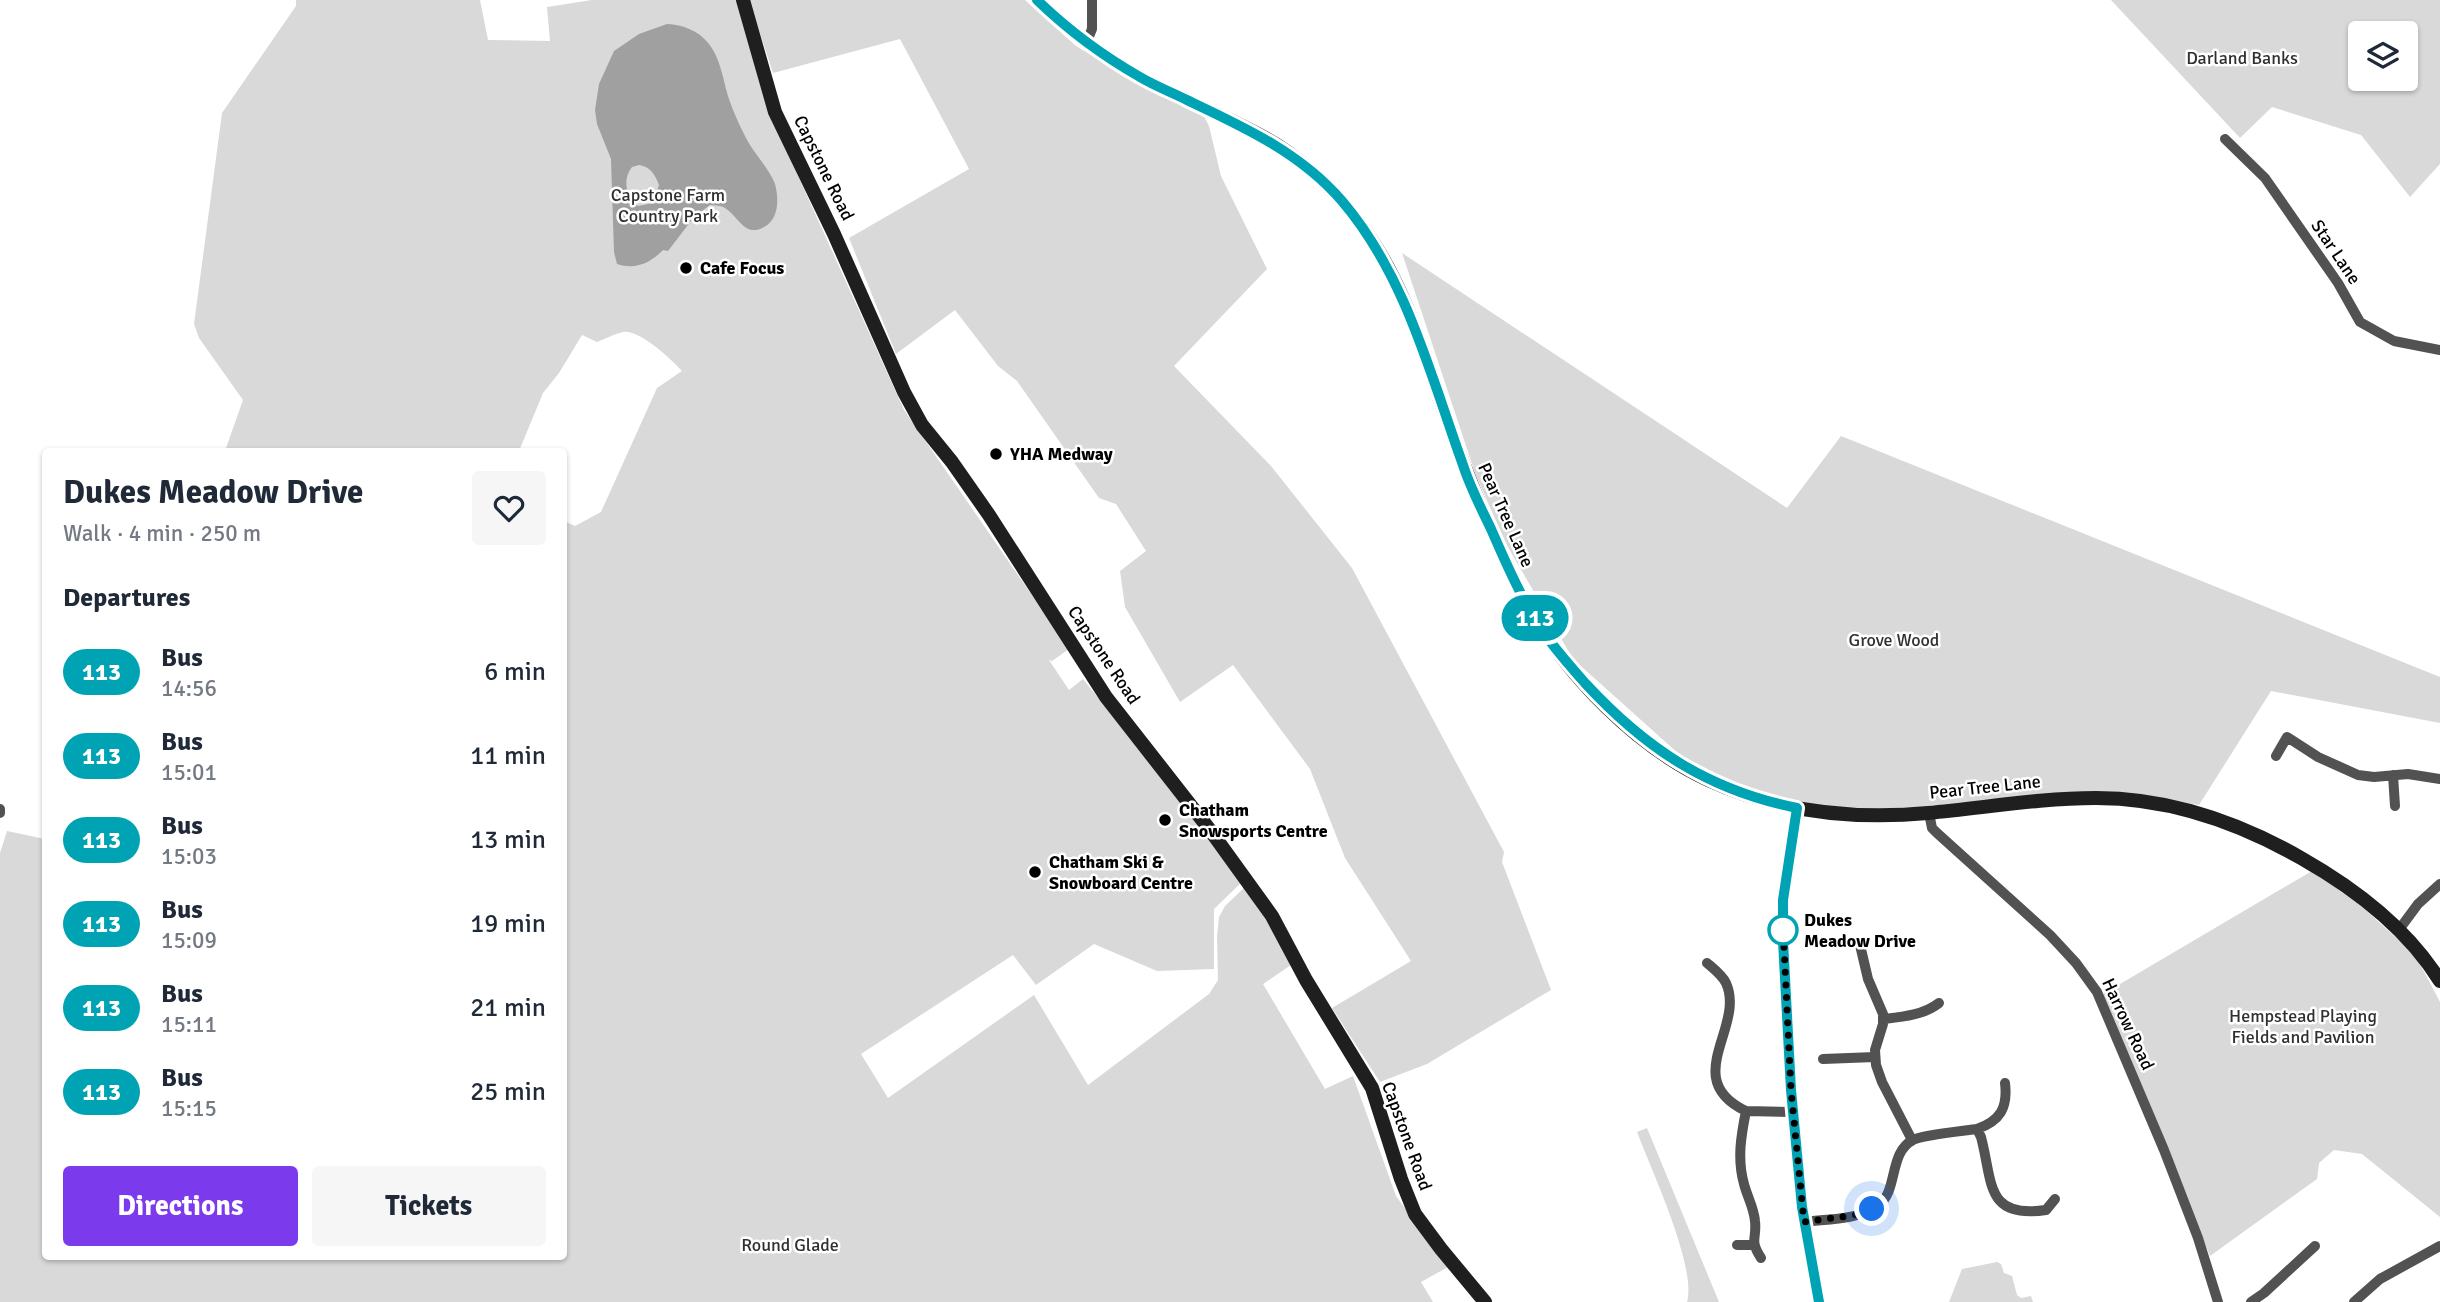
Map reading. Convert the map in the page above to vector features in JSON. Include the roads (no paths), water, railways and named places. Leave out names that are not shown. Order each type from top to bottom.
[{"type":"street","name":"Capstone Road","points":[[743,0],[775,112],[834,234],[904,392],[922,425],[989,515],[1106,697],[1210,830],[1272,916],[1317,999],[1372,1088],[1415,1214],[1485,1302]]},
{"type":"street","name":"Pear Tree Lane","points":[[1037,0],[1087,41],[1140,78],[1278,146],[1313,172],[1365,229],[1393,278],[1416,331],[1464,470],[1526,605],[1560,655],[1609,708],[1657,749],[1725,787],[1797,808],[1860,815],[1928,813],[2031,801],[2097,798],[2142,801],[2182,808],[2236,826],[2347,885],[2398,931],[2440,981]]},
{"type":"street","points":[[1087,41],[1091,29],[1091,0]]},
{"type":"street","name":"Star Lane","points":[[2225,139],[2265,178],[2338,283],[2360,322],[2394,341],[2440,350]]},
{"type":"street","points":[[2276,756],[2287,737],[2351,774],[2365,777],[2408,774],[2440,779]]},
{"type":"street","points":[[2393,775],[2395,806]]},
{"type":"street","points":[[1797,808],[1783,900],[1783,918],[1793,1112],[1804,1222],[1819,1302]]},
{"type":"street","name":"Harrow Road","points":[[1928,813],[1937,833],[2050,934],[2097,992],[2164,1150],[2198,1238],[2218,1302]]},
{"type":"street","points":[[2398,931],[2418,904],[2440,884]]},
{"type":"street","points":[[1860,945],[1868,979],[1884,1019],[1875,1057],[1882,1082],[1912,1140]]},
{"type":"street","points":[[1707,963],[1724,978],[1728,991],[1728,1009],[1716,1068],[1716,1082],[1727,1098],[1746,1111],[1793,1112]]},
{"type":"street","points":[[1884,1019],[1919,1012],[1939,1003]]},
{"type":"street","points":[[1823,1059],[1875,1057]]},
{"type":"street","points":[[1804,1222],[1855,1215],[1880,1205],[1889,1191],[1899,1157],[1912,1140],[1977,1129],[1993,1122],[2003,1112],[2006,1096],[2004,1083]]},
{"type":"street","points":[[1746,1111],[1741,1141],[1741,1176],[1755,1220],[1752,1245],[1761,1258]]},
{"type":"street","points":[[1977,1129],[1994,1190],[2002,1204],[2013,1211],[2028,1212],[2046,1210],[2055,1199]]},
{"type":"street","points":[[1737,1245],[1752,1245]]},
{"type":"street","points":[[2251,1302],[2315,1246]]},
{"type":"street","points":[[2354,1302],[2380,1279],[2440,1246]]},
{"type":"place","name":"Cafe Focus","points":[[686,268]]},
{"type":"place","name":"YHA Medway","points":[[996,454]]},
{"type":"place","name":"Chatham Snowsports Centre","points":[[1165,820]]},
{"type":"place","name":"Chatham Ski & Snowboard Centre","points":[[1035,872]]},
{"type":"place","name":"Dukes Meadow Drive","points":[[1783,930]]},
{"type":"park label","name":"Darland Banks","points":[[2242,58]]},
{"type":"park label","name":"Capstone Farm Country Park","points":[[668,206]]},
{"type":"park label","name":"Grove Wood","points":[[1894,640]]},
{"type":"park label","name":"Hempstead Playing Fields and Pavilion","points":[[2303,1026]]},
{"type":"park label","name":"Round Glade","points":[[790,1245]]}]
